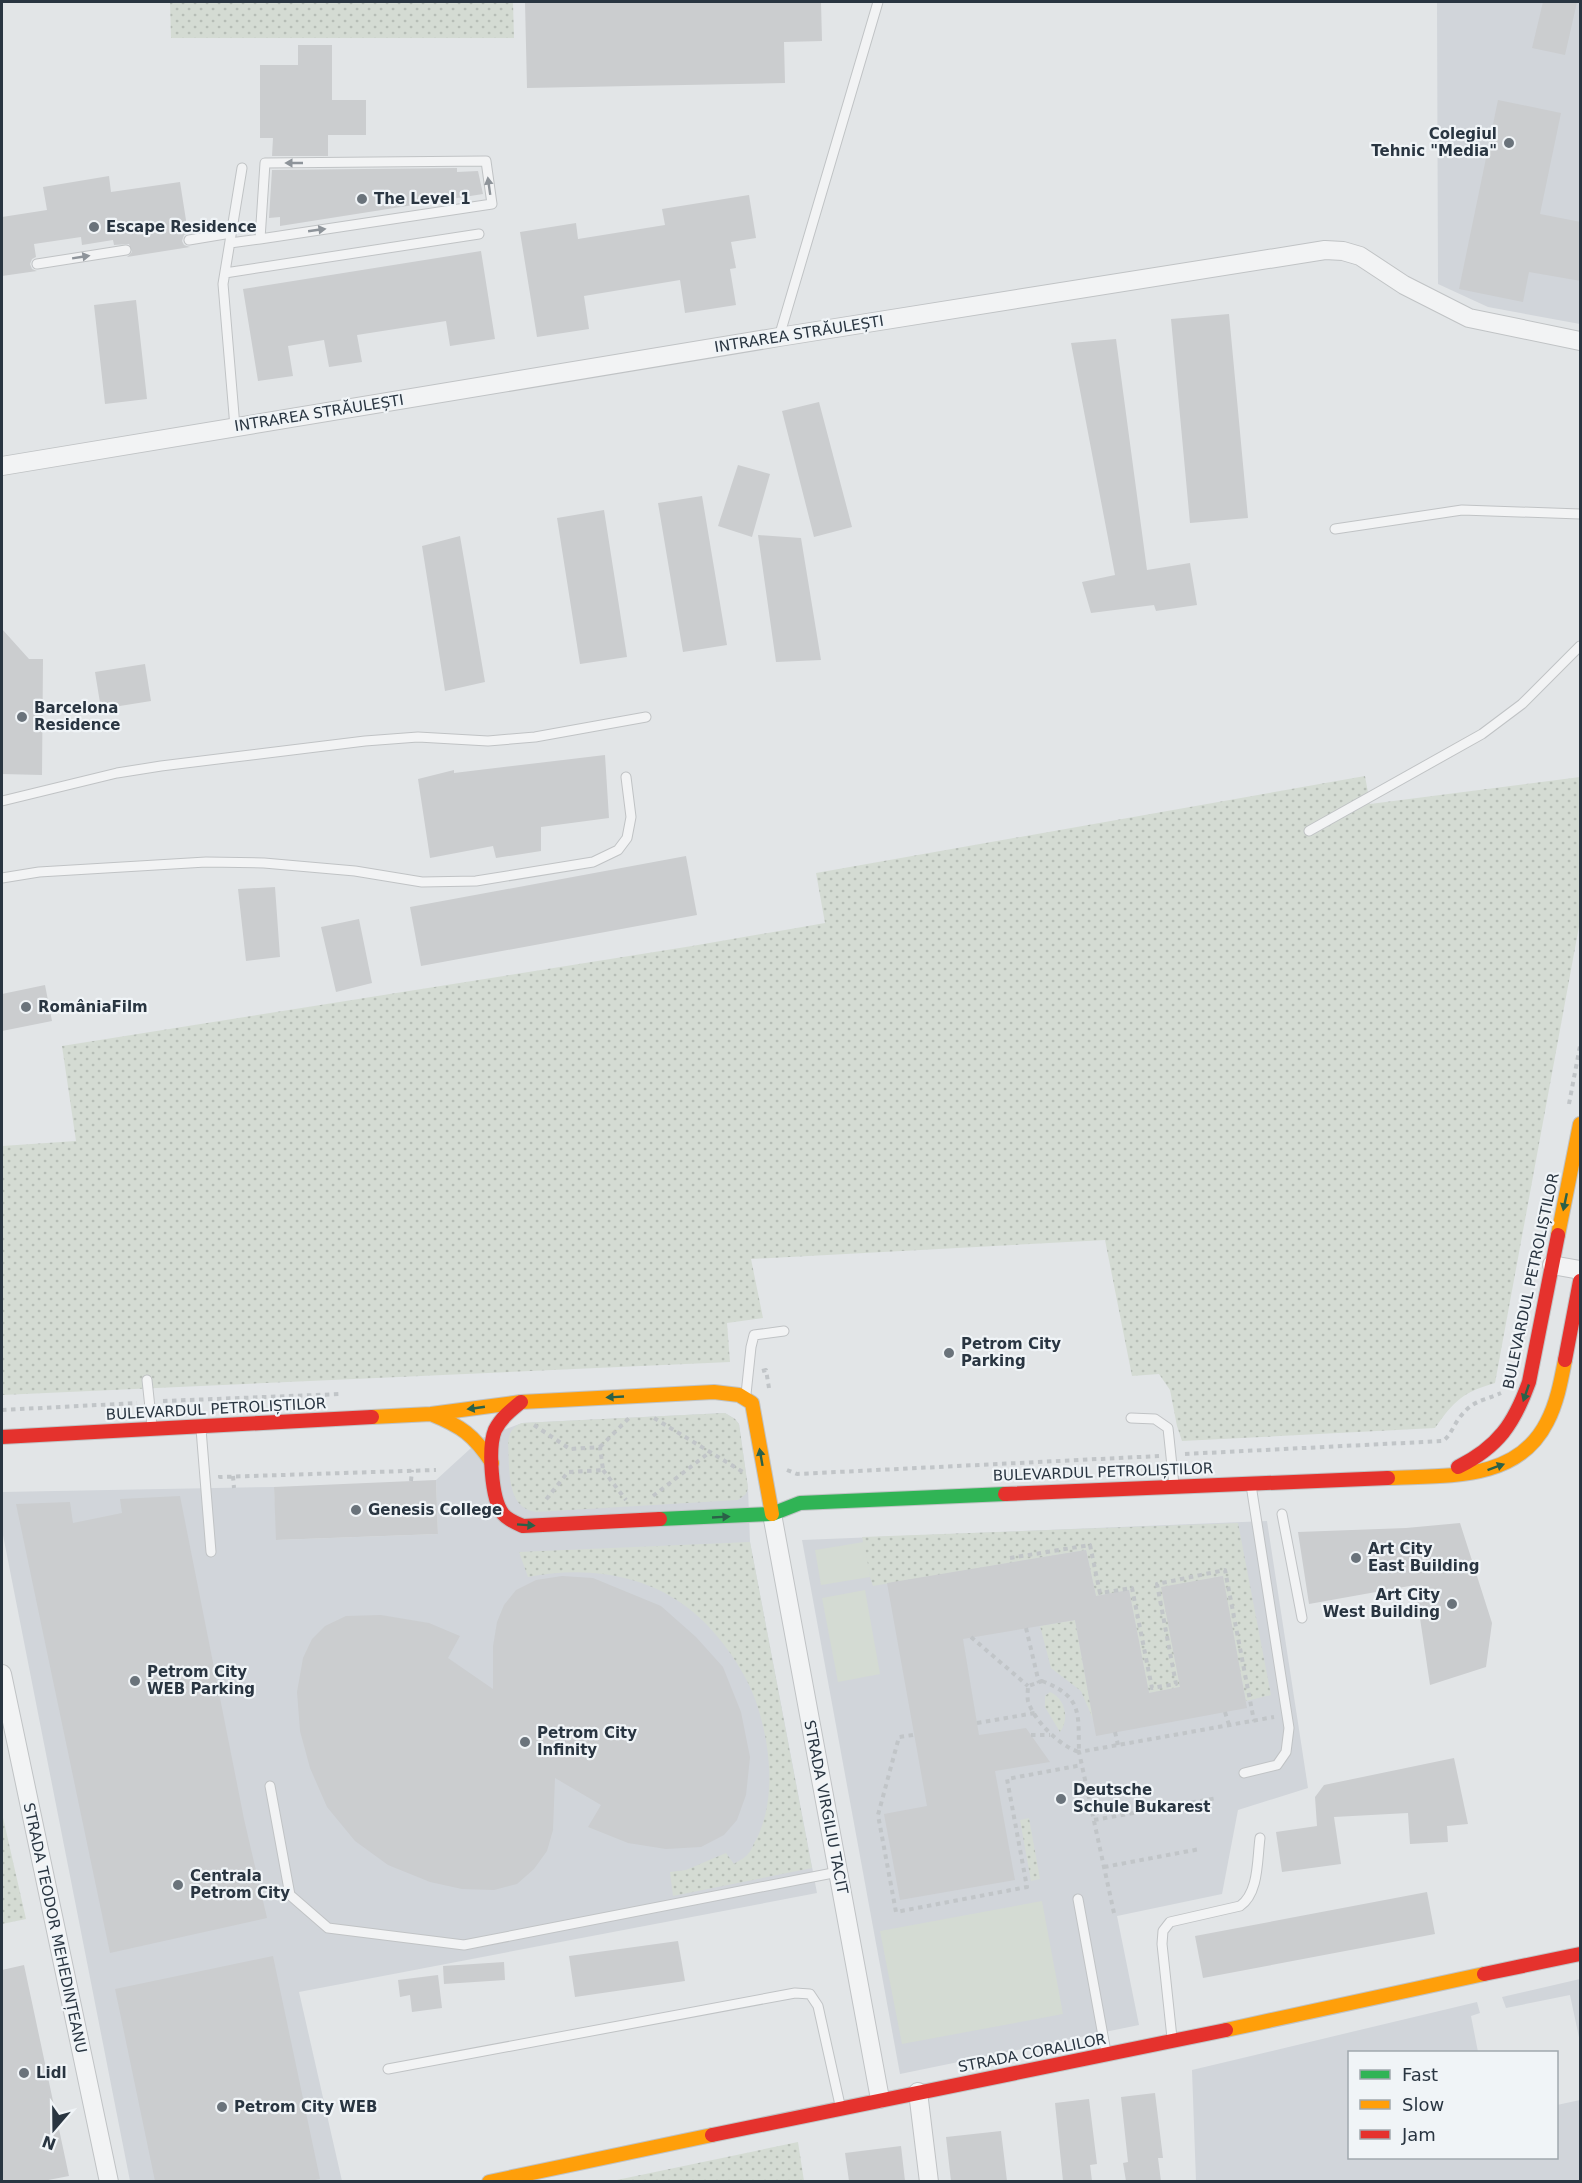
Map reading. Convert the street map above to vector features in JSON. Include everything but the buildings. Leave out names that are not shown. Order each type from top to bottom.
[{"type":"street","name":"INTRAREA STRĂULEȘTI","points":[[2,466],[779,337],[1325,250],[1343,250],[1360,256],[1404,285],[1469,318],[1581,341]]},
{"type":"street","name":"BULEVARDUL PETROLIȘTILOR","points":[[1438,1475],[1477,1458],[1502,1437],[1522,1402],[1529,1382],[1581,1124]]},
{"type":"street","points":[[1552,1265],[1581,1270]]},
{"type":"street","name":"BULEVARDUL PETROLIȘTILOR","points":[[521,1402],[504,1416],[494,1432],[492,1463],[500,1509],[514,1523],[523,1526],[772,1515],[800,1503],[1174,1485],[1470,1474],[1502,1465],[1526,1451],[1539,1438],[1548,1424],[1559,1392],[1581,1281]]},
{"type":"street","name":"BULEVARDUL PETROLIȘTILOR","points":[[2,1437],[432,1414],[521,1402],[714,1392],[746,1396]]},
{"type":"street","points":[[746,1396],[752,1403],[772,1515]]},
{"type":"street","name":"BULEVARDUL PETROLIȘTILOR","points":[[432,1414],[474,1435],[492,1463]]},
{"type":"street","points":[[1502,1437],[1539,1438]]},
{"type":"street","name":"STRADA VIRGILIU TACIT","points":[[772,1515],[880,2099]]},
{"type":"street","name":"STRADA TEODOR MEHEDINȚEANU","points":[[2,1674],[109,2181]]},
{"type":"street","name":"STRADA CORALILOR","points":[[489,2181],[880,2099],[1107,2055],[1581,1954]]},
{"type":"street","points":[[918,2092],[929,2181]]},
{"type":"lane","points":[[779,337],[878,2]]},
{"type":"lane","points":[[189,240],[260,238],[492,204],[486,162],[265,163],[260,238]]},
{"type":"lane","points":[[235,427],[224,284],[242,168]]},
{"type":"lane","points":[[225,273],[479,234]]},
{"type":"lane","points":[[37,264],[126,250]]},
{"type":"lane","points":[[1335,529],[1462,510],[1581,514]]},
{"type":"lane","points":[[1309,831],[1482,734],[1522,704],[1581,646]]},
{"type":"lane","points":[[2,801],[117,773],[161,766],[365,741],[418,737],[488,741],[535,737],[646,717]]},
{"type":"lane","points":[[2,878],[39,872],[206,862],[264,863],[355,872],[422,882],[476,881],[593,862],[618,850],[627,838],[631,817],[626,777]]},
{"type":"lane","points":[[746,1396],[754,1335],[784,1331]]},
{"type":"lane","points":[[147,1380],[152,1428]]},
{"type":"lane","points":[[1131,1418],[1155,1419],[1168,1428],[1174,1485]]},
{"type":"lane","points":[[201,1426],[211,1552]]},
{"type":"lane","points":[[1244,1773],[1276,1765],[1286,1752],[1289,1728],[1250,1483]]},
{"type":"lane","points":[[1282,1514],[1302,1618]]},
{"type":"lane","points":[[270,1786],[290,1895],[328,1928],[465,1945],[838,1872]]},
{"type":"lane","points":[[1172,2041],[1162,1944],[1163,1931],[1170,1922],[1240,1906],[1248,1901],[1252,1892],[1260,1838]]},
{"type":"lane","points":[[1078,1899],[1107,2055]]},
{"type":"lane","points":[[388,2069],[795,1993],[810,1994],[818,2006],[840,2108]]},
{"type":"path","points":[[1568,1109],[1581,1046]]},
{"type":"path","points":[[797,1474],[1443,1441],[1473,1404],[1504,1391]]},
{"type":"path","points":[[532,1424],[570,1449],[600,1447],[636,1412]]},
{"type":"path","points":[[653,1417],[752,1477]]},
{"type":"path","points":[[600,1447],[603,1470],[628,1503]]},
{"type":"path","points":[[644,1503],[710,1452]]},
{"type":"path","points":[[411,1481],[412,1470]]},
{"type":"path","points":[[220,1477],[436,1470]]},
{"type":"path","points":[[539,1508],[568,1472],[603,1470]]},
{"type":"path","points":[[233,1476],[234,1488]]},
{"type":"path","points":[[1010,1558],[1090,1545],[1100,1593],[1132,1588],[1152,1688],[1176,1684],[1157,1584],[1225,1570],[1254,1720]]},
{"type":"path","points":[[1026,1628],[1040,1683]]},
{"type":"path","points":[[972,1637],[1028,1686],[1028,1700],[1051,1735],[1070,1749],[1079,1752],[1275,1716]]},
{"type":"path","points":[[1028,1686],[1042,1682],[1056,1687],[1075,1702],[1079,1752],[1114,1913]]},
{"type":"path","points":[[1226,1712],[1229,1725]]},
{"type":"path","points":[[977,1723],[1035,1713]]},
{"type":"path","points":[[1115,1732],[1118,1745]]},
{"type":"path","points":[[913,1735],[899,1737],[878,1815],[896,1912],[1027,1887],[1007,1779],[1082,1765]]},
{"type":"path","points":[[1031,1735],[1051,1735]]},
{"type":"path","points":[[1094,1820],[1216,1798]]},
{"type":"path","points":[[1104,1867],[1200,1849]]},
{"type":"shaded area","points":[[170,2],[513,2],[514,38],[171,38]]},
{"type":"shaded area","name":"Colegiul Tehnic \"Media\"","points":[[1437,2],[1580,2],[1580,324],[1488,307],[1438,284]]},
{"type":"shaded area","points":[[1365,776],[1370,804],[1580,777],[1580,921],[1495,1383],[1475,1390],[1460,1399],[1435,1428],[1182,1441],[1170,1390],[1159,1374],[1132,1376],[1105,1240],[751,1259],[763,1318],[727,1323],[730,1362],[2,1395],[2,1146],[76,1141],[62,1046],[825,923],[816,873]]},
{"type":"shaded area","points":[[725,1413],[739,1424],[748,1488],[750,1542],[817,1893],[299,1992],[342,2181],[130,2181],[2,1530],[2,1492],[274,1487],[277,1540],[438,1534],[436,1480],[482,1438],[522,1423]]},
{"type":"shaded area","points":[[725,1413],[739,1424],[748,1488],[746,1494],[738,1500],[536,1512],[526,1509],[514,1495],[511,1485],[508,1443],[512,1431],[522,1423]]},
{"type":"shaded area","name":"Deutsche Schule Bukarest","points":[[1267,1521],[1308,1788],[1238,1810],[1222,1894],[1117,1916],[1139,2025],[900,2074],[802,1540]]},
{"type":"shaded area","points":[[1238,1523],[1271,1695],[1246,1701],[1222,1576],[1162,1588],[1180,1687],[1149,1693],[1129,1590],[1096,1596],[1086,1550],[873,1586],[862,1537]]},
{"type":"shaded area","points":[[750,1542],[812,1868],[673,1896],[670,1872],[686,1870],[726,1853],[734,1864],[749,1852],[763,1822],[767,1805],[769,1769],[760,1715],[750,1687],[718,1637],[698,1616],[670,1596],[652,1587],[612,1575],[570,1572],[528,1577],[519,1552]]},
{"type":"shaded area","points":[[864,1542],[870,1577],[821,1585],[815,1550]]},
{"type":"shaded area","points":[[865,1590],[880,1674],[838,1682],[822,1598]]},
{"type":"shaded area","points":[[1075,1620],[1093,1719],[1081,1691],[1051,1668],[1040,1626]]},
{"type":"shaded area","points":[[1050,1692],[1059,1699],[1064,1709],[1065,1721],[1060,1732],[1045,1707],[1045,1696]]},
{"type":"shaded area","points":[[2,1813],[26,1919],[2,1924]]},
{"type":"shaded area","points":[[1029,1818],[1040,1879],[1031,1881],[1020,1820]]},
{"type":"shaded area","points":[[1042,1901],[1063,2014],[902,2044],[880,1931]]},
{"type":"shaded area","points":[[1580,1979],[1580,2042],[1570,1995],[1506,2008],[1502,1997]]},
{"type":"shaded area","points":[[1477,2002],[1480,2013],[1471,2016],[1478,2051],[1348,2051],[1348,2159],[1558,2159],[1558,2105],[1580,2100],[1580,2181],[1196,2181],[1192,2070]]},
{"type":"shaded area","points":[[798,2142],[804,2181],[612,2181]]},
{"type":"traffic: fast","points":[[660,1519],[772,1514],[800,1503],[1005,1494]]},
{"type":"traffic: slow","points":[[1558,1235],[1580,1124]]},
{"type":"traffic: slow","points":[[1388,1478],[1456,1475],[1499,1465],[1518,1456],[1534,1442],[1547,1422],[1556,1400],[1565,1360]]},
{"type":"traffic: slow","points":[[372,1417],[431,1414],[521,1402],[714,1392],[739,1395],[752,1403],[772,1514]]},
{"type":"traffic: slow","points":[[431,1414],[466,1432],[492,1463]]},
{"type":"traffic: slow","points":[[1226,2030],[1484,1974]]},
{"type":"traffic: slow","points":[[489,2182],[712,2135]]},
{"type":"traffic: jam","points":[[1458,1467],[1484,1451],[1503,1433],[1523,1397],[1529,1382],[1558,1235]]},
{"type":"traffic: jam","points":[[1565,1360],[1580,1281]]},
{"type":"traffic: jam","points":[[521,1402],[500,1422],[493,1438],[491,1460],[493,1485],[499,1507],[505,1516],[523,1526],[660,1519]]},
{"type":"traffic: jam","points":[[2,1437],[372,1417]]},
{"type":"traffic: jam","points":[[1005,1494],[1388,1478]]},
{"type":"traffic: jam","points":[[1484,1974],[1580,1954]]},
{"type":"traffic: jam","points":[[712,2135],[1226,2030]]},
{"type":"place","name":"Colegiul Tehnic \"Media\"","points":[[1509,143]]},
{"type":"place","name":"The Level 1","points":[[362,199]]},
{"type":"place","name":"Escape Residence","points":[[94,227]]},
{"type":"place","name":"Barcelona Residence","points":[[22,717]]},
{"type":"place","name":"RomâniaFilm","points":[[26,1007]]},
{"type":"place","name":"Petrom City Parking","points":[[949,1353]]},
{"type":"place","name":"Genesis College","points":[[356,1510]]},
{"type":"place","name":"Art City East Building","points":[[1356,1558]]},
{"type":"place","name":"Art City West Building","points":[[1452,1604]]},
{"type":"place","name":"Petrom City WEB Parking","points":[[135,1681]]},
{"type":"place","name":"Petrom City Infinity","points":[[525,1742]]},
{"type":"place","name":"Deutsche Schule Bukarest","points":[[1061,1799]]},
{"type":"place","name":"Centrala Petrom City","points":[[178,1885]]},
{"type":"place","name":"Lidl","points":[[24,2073]]},
{"type":"place","name":"Petrom City WEB","points":[[222,2107]]}]
